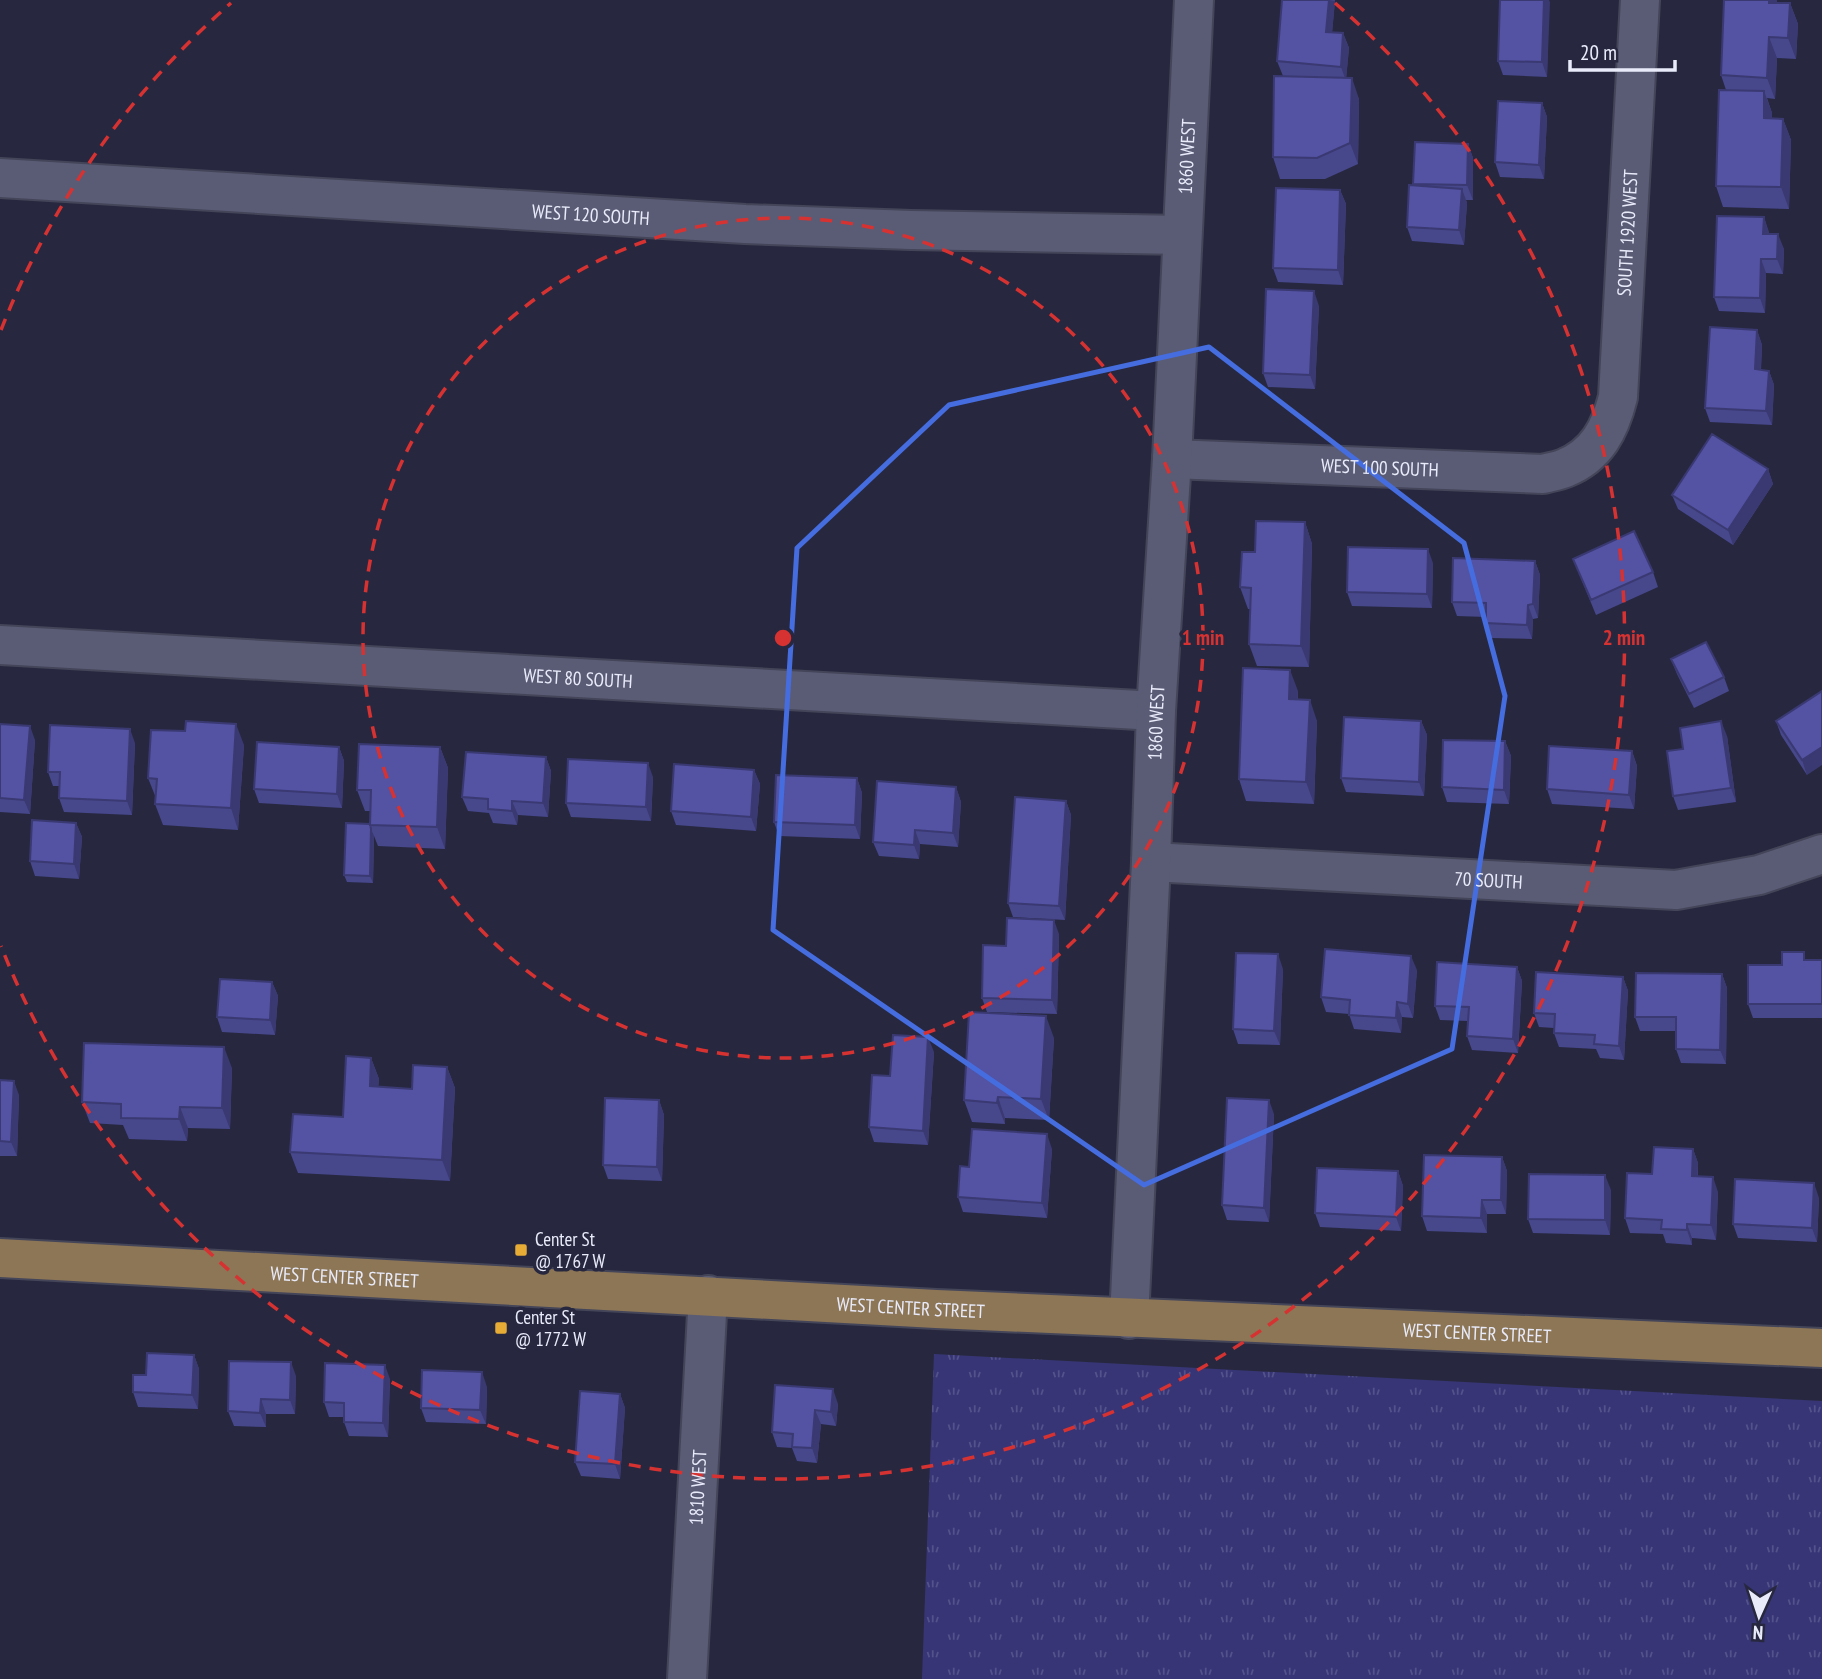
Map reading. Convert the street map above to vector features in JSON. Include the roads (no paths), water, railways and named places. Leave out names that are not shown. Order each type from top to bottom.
[{"type":"main road","name":"WEST CENTER STREET","points":[[0,1258],[1129,1318],[1822,1348]]},
{"type":"street","name":"1860 WEST","points":[[1129,1318],[1156,711],[1172,459],[1194,0]]},
{"type":"street","name":"SOUTH 1920 WEST","points":[[1586,456],[1602,440],[1618,397],[1640,0]]},
{"type":"street","name":"WEST 120 SOUTH","points":[[0,178],[745,224],[1182,235]]},
{"type":"street","name":"WEST 100 SOUTH","points":[[1172,459],[1543,474],[1566,468],[1586,456]]},
{"type":"street","name":"WEST 80 SOUTH","points":[[0,645],[1156,711]]},
{"type":"street","name":"70 SOUTH","points":[[1151,862],[1676,890],[1759,875],[1822,854]]},
{"type":"street","name":"1810 WEST","points":[[687,1679],[708,1295]]},
{"type":"place","name":"Center St @ 1767 W","points":[[521,1250]]},
{"type":"place","name":"Center St @ 1772 W","points":[[501,1328]]}]
